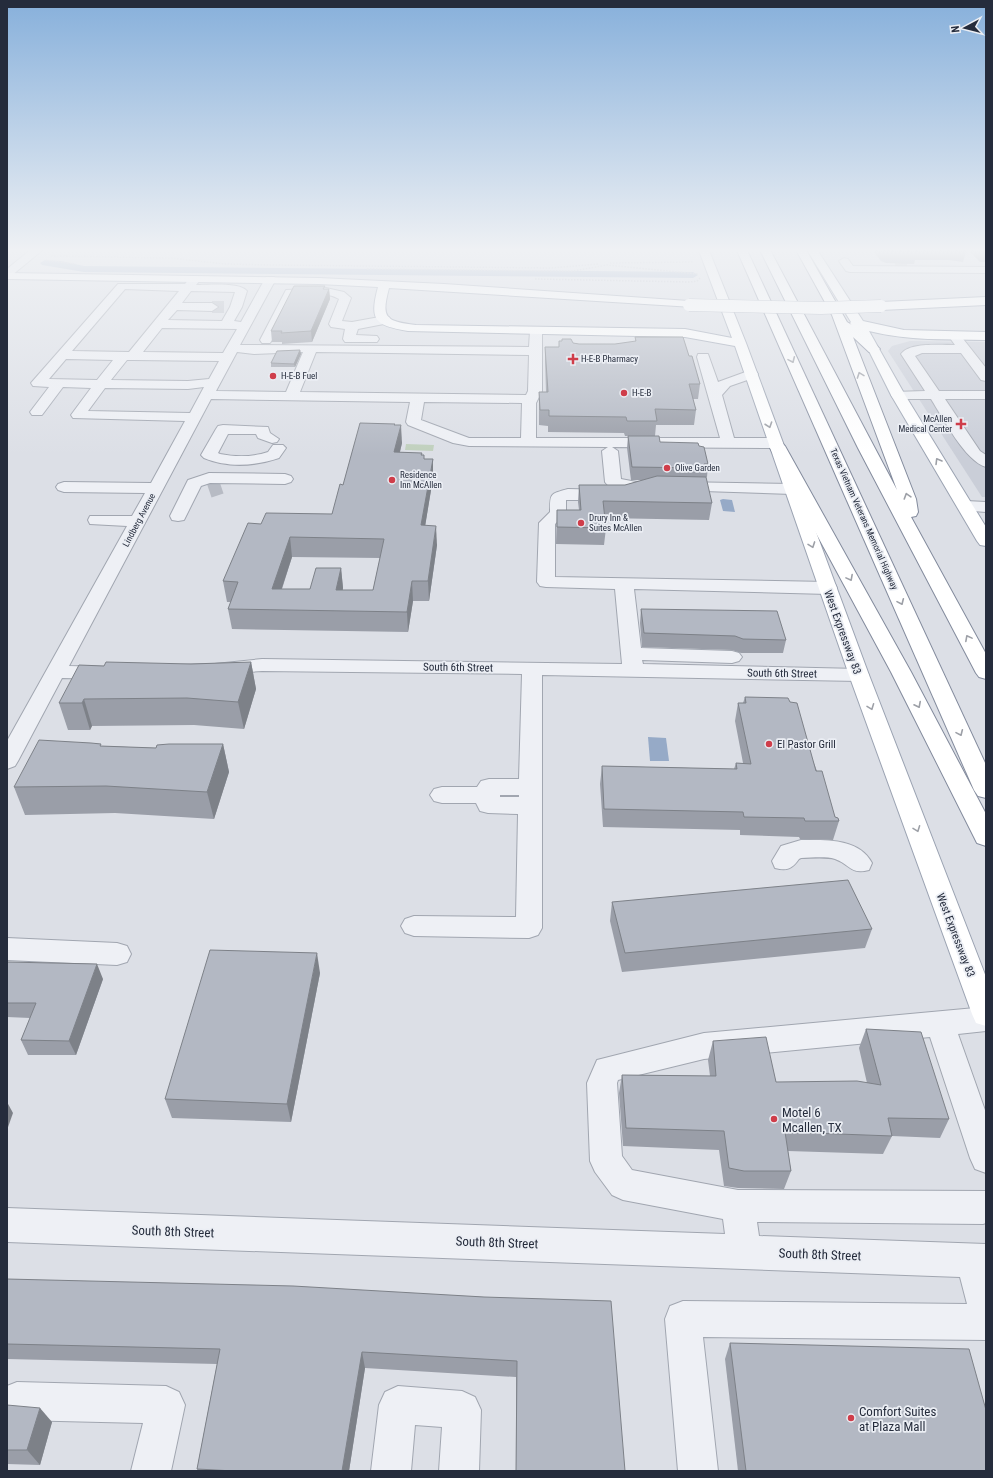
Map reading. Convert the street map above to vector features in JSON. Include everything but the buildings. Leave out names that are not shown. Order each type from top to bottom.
[{"type":"main road","points":[[382,317],[385,320],[404,327],[421,329],[536,331],[685,333],[718,328],[732,323]]},
{"type":"main road","points":[[387,317],[421,329]]},
{"type":"main road","name":"West Expressway 83","points":[[730,317],[859,675],[986,1014]]},
{"type":"main road","name":"Texas Vietnam Veterans Memorial Highway","points":[[772,317],[986,790]]},
{"type":"main road","points":[[800,317],[912,535],[986,673]]},
{"type":"main road","points":[[845,317],[874,349],[898,395],[986,541]]},
{"type":"main road","points":[[846,317],[908,499],[912,535]]},
{"type":"main road","points":[[849,323],[873,329],[920,335],[986,336]]},
{"type":"main road","points":[[685,333],[740,343]]},
{"type":"main road","points":[[874,349],[881,342],[920,335]]},
{"type":"main road","points":[[776,444],[901,672],[986,837]]},
{"type":"street","points":[[95,317],[38,384],[100,386],[188,385],[211,389],[291,396],[530,399]]},
{"type":"street","points":[[164,317],[100,386],[78,415],[195,417]]},
{"type":"street","points":[[226,325],[235,317]]},
{"type":"street","points":[[159,324],[226,325],[235,317]]},
{"type":"street","name":"Lindberg Avenue","points":[[7,761],[139,521],[176,485],[197,446],[195,417],[230,352],[239,317]]},
{"type":"street","points":[[266,340],[277,317]]},
{"type":"street","points":[[338,317],[335,324],[358,325],[385,320]]},
{"type":"street","points":[[358,325],[349,339],[415,339]]},
{"type":"street","points":[[430,350],[435,329]]},
{"type":"street","points":[[528,441],[529,403],[535,391],[542,350],[536,331]]},
{"type":"street","points":[[954,336],[964,349],[980,361],[986,377]]},
{"type":"street","points":[[62,355],[128,356],[311,349],[542,350]]},
{"type":"street","points":[[291,396],[311,349]]},
{"type":"street","points":[[964,349],[920,349],[907,354],[975,454],[986,462]]},
{"type":"street","points":[[703,356],[728,442]]},
{"type":"street","points":[[715,395],[720,386],[751,374]]},
{"type":"street","points":[[37,412],[59,384]]},
{"type":"street","points":[[100,386],[170,396],[211,389]]},
{"type":"street","points":[[898,395],[986,395]]},
{"type":"street","points":[[158,416],[170,396]]},
{"type":"street","points":[[418,398],[412,420],[415,424],[463,442],[528,441],[693,444],[728,442],[776,444]]},
{"type":"street","points":[[223,429],[263,430],[263,435],[277,443],[274,455],[263,460],[217,459],[197,446],[223,429]]},
{"type":"street","points":[[610,451],[614,482],[622,486],[653,487],[624,495],[568,494],[558,497],[558,513],[547,523],[546,582],[828,588]]},
{"type":"street","points":[[176,485],[209,478],[219,485]]},
{"type":"street","points":[[64,487],[219,485],[285,479]]},
{"type":"street","points":[[176,485],[178,516]]},
{"type":"street","points":[[661,487],[792,489]]},
{"type":"street","points":[[105,506],[94,525],[139,521]]},
{"type":"street","points":[[966,506],[986,507]]},
{"type":"street","points":[[624,584],[632,662],[785,658]]},
{"type":"street","name":"South 6th Street","points":[[204,669],[262,666],[532,668],[632,662],[859,675]]},
{"type":"street","points":[[414,926],[530,928],[532,668]]},
{"type":"street","points":[[57,672],[127,673]]},
{"type":"street","points":[[442,795],[488,795],[488,805],[531,796]]},
{"type":"street","points":[[784,861],[790,852],[801,849],[831,849],[844,852],[860,863]]},
{"type":"street","points":[[7,949],[116,954]]},
{"type":"street","points":[[986,1019],[704,1046],[608,1069],[602,1084],[606,1161],[623,1184],[738,1206],[986,1207]]},
{"type":"street","points":[[940,1023],[986,1158]]},
{"type":"street","points":[[738,1206],[744,1251]]},
{"type":"street","name":"South 8th Street","points":[[7,1225],[979,1260]]},
{"type":"street","points":[[979,1260],[986,1307]]},
{"type":"street","points":[[698,1471],[683,1319],[986,1322]]},
{"type":"street","points":[[17,1401],[166,1405],[150,1471]]},
{"type":"street","points":[[392,1471],[398,1405],[462,1410],[459,1471]]},
{"type":"shaded area","name":"McAllen Medical Center","points":[[910,341],[986,342],[986,497],[982,497],[888,351],[892,346]]},
{"type":"green space","points":[[406,444],[434,445],[433,451],[405,450]]},
{"type":"water","points":[[720,500],[732,500],[735,512],[723,511]]},
{"type":"water","points":[[648,737],[666,738],[669,761],[650,761]]},
{"type":"tunnel","points":[[209,490],[221,486]]},
{"type":"place","name":"H-E-B Pharmacy","points":[[573,359]]},
{"type":"place","name":"H-E-B Fuel","points":[[273,376]]},
{"type":"place","name":"H-E-B","points":[[624,393]]},
{"type":"place","name":"McAllen Medical Center","points":[[961,424]]},
{"type":"place","name":"Olive Garden","points":[[667,468]]},
{"type":"place","name":"Residence Inn McAllen","points":[[392,480]]},
{"type":"place","name":"Drury Inn & Suites McAllen","points":[[581,523]]},
{"type":"place","name":"El Pastor Grill","points":[[769,744]]},
{"type":"place","name":"Motel 6 Mcallen, TX","points":[[774,1119]]},
{"type":"place","name":"Comfort Suites at Plaza Mall","points":[[851,1418]]}]
